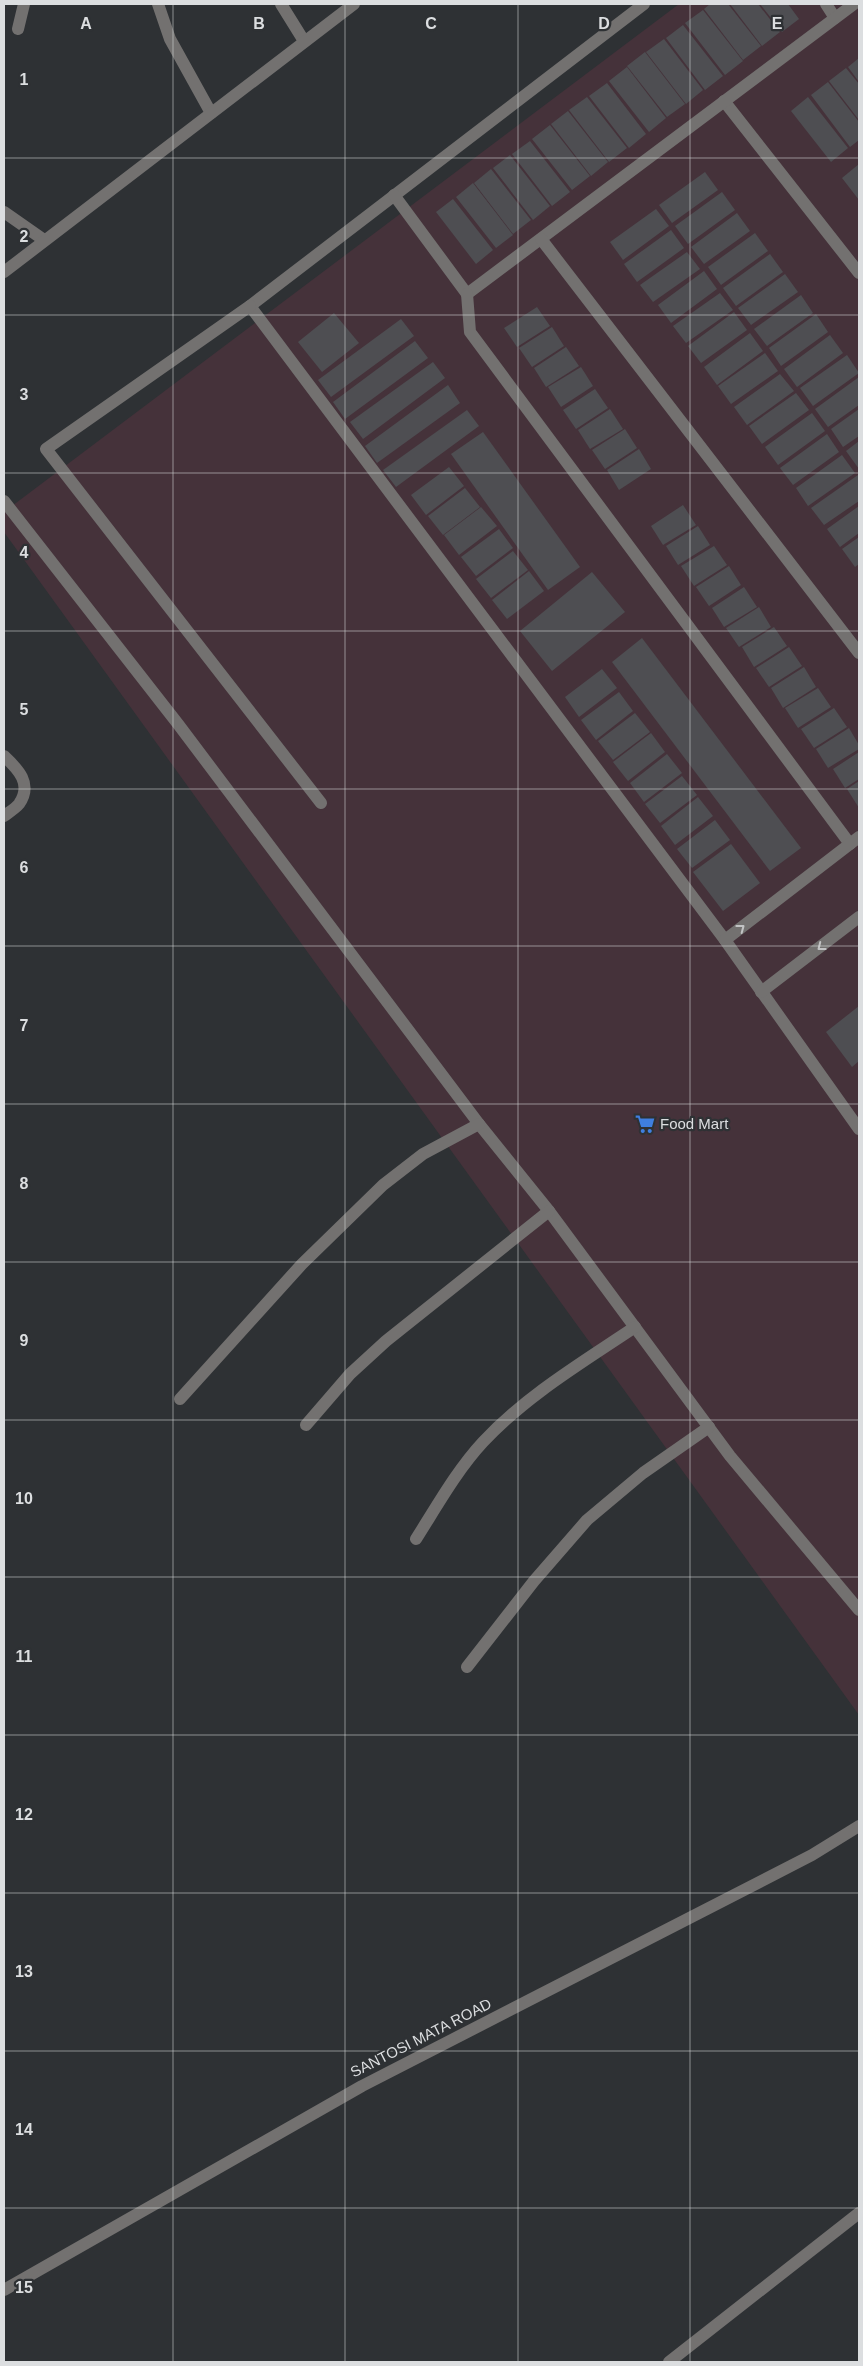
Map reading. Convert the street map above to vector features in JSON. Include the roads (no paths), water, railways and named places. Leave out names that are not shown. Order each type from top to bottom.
[{"type":"street","points":[[18,29],[24,4]]},
{"type":"street","points":[[158,4],[170,39],[211,113]]},
{"type":"street","points":[[281,4],[304,41]]},
{"type":"street","points":[[4,272],[354,4]]},
{"type":"street","points":[[321,803],[46,449],[250,306],[644,4]]},
{"type":"street","points":[[826,4],[835,18]]},
{"type":"street","points":[[467,294],[854,4]]},
{"type":"street","points":[[724,101],[859,273]]},
{"type":"street","points":[[394,196],[467,294],[470,332],[855,841],[725,940]]},
{"type":"street","points":[[4,212],[44,240]]},
{"type":"street","points":[[541,238],[859,653]]},
{"type":"street","points":[[250,306],[725,940],[859,1129]]},
{"type":"street","points":[[4,501],[178,724],[479,1124],[549,1210],[730,1456],[859,1610]]},
{"type":"street","points":[[4,756],[20,770],[25,787],[19,804],[4,816]]},
{"type":"street","points":[[761,992],[859,917]]},
{"type":"street","points":[[180,1399],[302,1264],[383,1185],[423,1154],[479,1124]]},
{"type":"street","points":[[306,1426],[350,1374],[386,1342],[549,1210]]},
{"type":"street","points":[[416,1539],[463,1466],[483,1442],[510,1416],[543,1389],[635,1327]]},
{"type":"street","points":[[467,1667],[534,1581],[587,1520],[643,1473],[708,1427]]},
{"type":"street","name":"SANTOSI MATA ROAD","points":[[4,2290],[362,2086],[812,1855],[859,1826]]},
{"type":"street","points":[[669,2362],[859,2213]]},
{"type":"place","name":"Food Mart","points":[[645,1124]]}]
